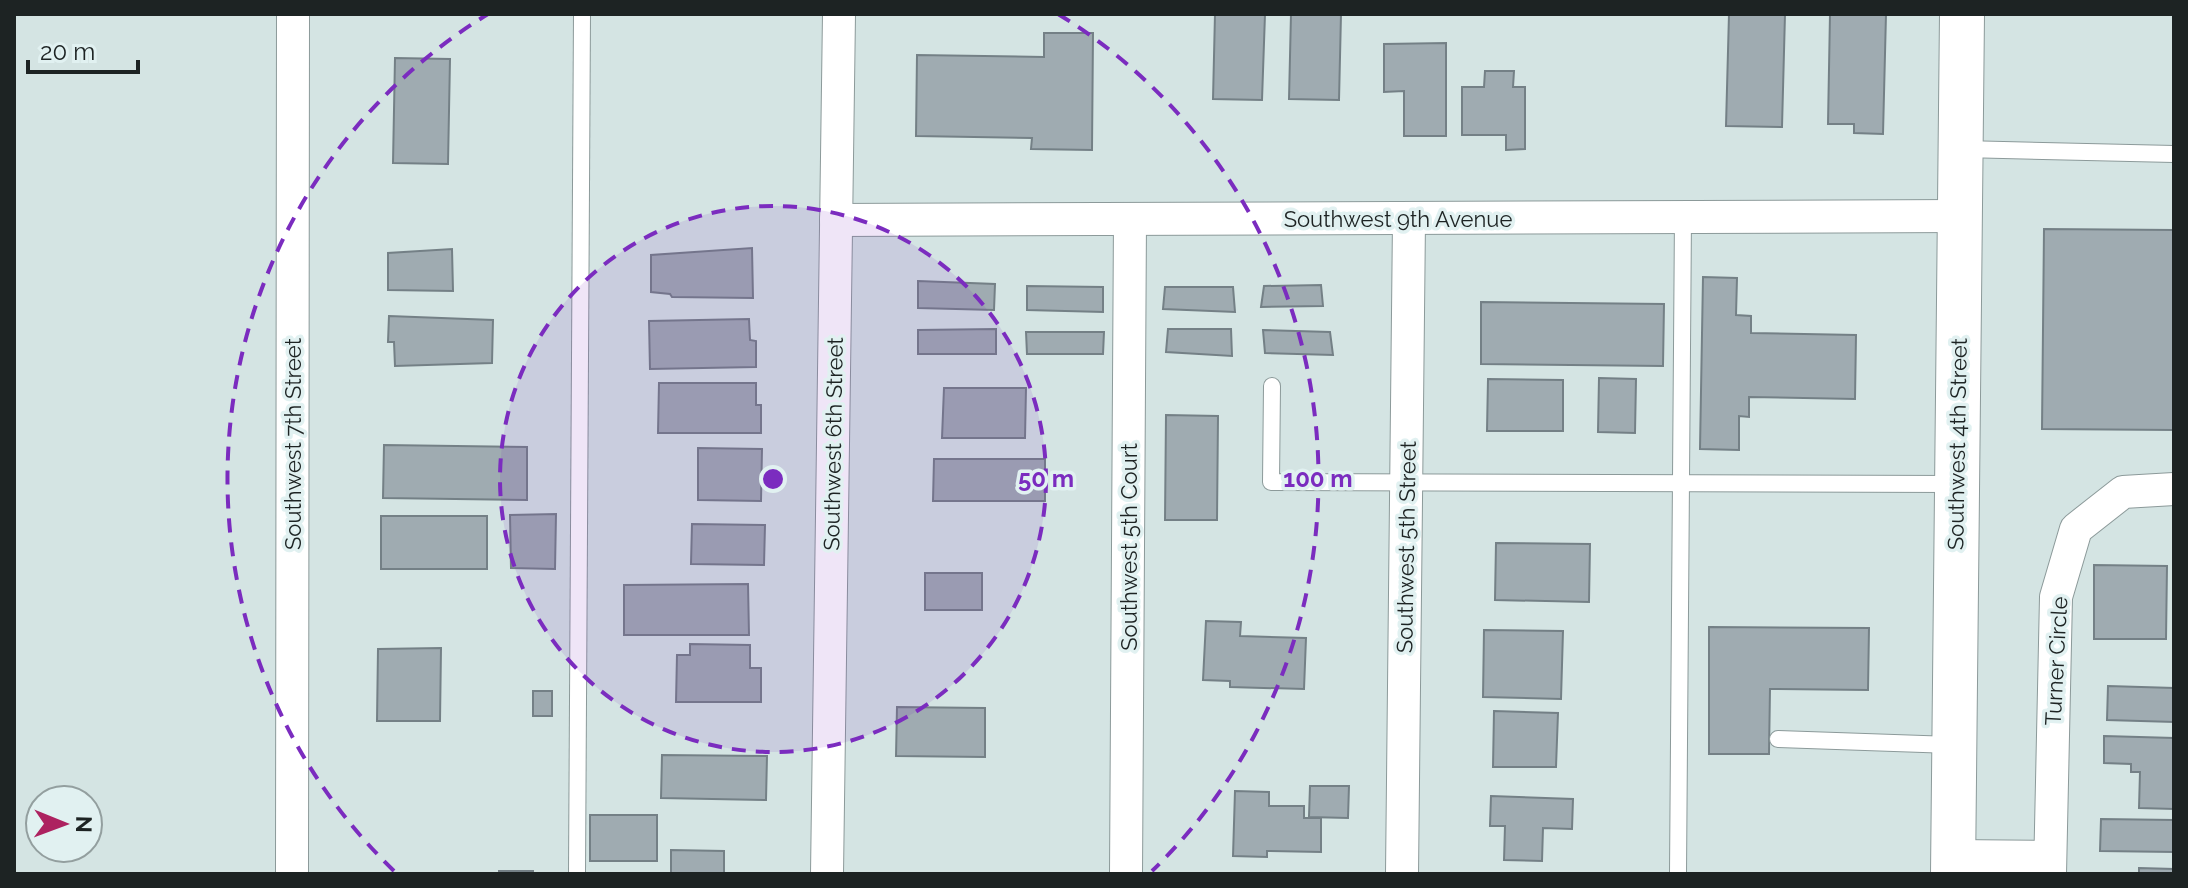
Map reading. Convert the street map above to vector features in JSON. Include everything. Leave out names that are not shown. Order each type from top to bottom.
[{"type":"street","name":"Southwest 7th Street","points":[[292,874],[293,14]]},
{"type":"street","name":"Southwest 6th Street","points":[[827,874],[839,14]]},
{"type":"street","name":"Southwest 4th Street","points":[[1953,865],[1962,14]]},
{"type":"street","name":"Southwest 9th Avenue","points":[[836,220],[1960,216]]},
{"type":"street","name":"Southwest 5th Court","points":[[1126,874],[1130,220]]},
{"type":"street","name":"Southwest 5th Street","points":[[1402,874],[1409,220]]},
{"type":"street","name":"Turner Circle","points":[[1953,865],[2050,866],[2056,597],[2076,529],[2123,492],[2174,489]]},
{"type":"lane","points":[[577,874],[582,14]]},
{"type":"lane","points":[[1960,149],[2174,154]]},
{"type":"lane","points":[[1678,874],[1683,216]]},
{"type":"lane","points":[[1272,386],[1271,482],[1957,484]]},
{"type":"lane","points":[[1778,739],[1954,745]]},
{"type":"building","points":[[1215,14],[1265,14],[1262,100],[1213,99]]},
{"type":"building","points":[[1291,14],[1341,14],[1339,100],[1289,99]]},
{"type":"building","points":[[1729,14],[1785,14],[1782,127],[1726,126]]},
{"type":"building","points":[[1830,14],[1886,14],[1883,134],[1854,133],[1854,124],[1828,124]]},
{"type":"building","points":[[1044,33],[1093,33],[1092,150],[1031,149],[1032,138],[916,136],[917,55],[1044,57]]},
{"type":"building","points":[[1446,43],[1446,136],[1404,136],[1404,91],[1384,92],[1384,44]]},
{"type":"building","points":[[395,58],[450,59],[448,164],[393,163]]},
{"type":"building","points":[[1485,71],[1514,71],[1513,87],[1525,87],[1525,149],[1506,150],[1506,135],[1462,135],[1462,87],[1484,87]]},
{"type":"building","points":[[2044,229],[2174,230],[2174,430],[2042,429]]},
{"type":"building","points":[[752,248],[753,298],[672,297],[670,294],[651,292],[651,255]]},
{"type":"building","points":[[452,249],[453,291],[388,290],[388,253]]},
{"type":"building","points":[[1703,277],[1737,278],[1736,315],[1751,316],[1751,333],[1856,335],[1855,399],[1749,397],[1749,417],[1739,416],[1739,450],[1700,449]]},
{"type":"building","points":[[918,281],[995,284],[994,310],[918,308]]},
{"type":"building","points":[[1321,285],[1323,306],[1261,307],[1264,286]]},
{"type":"building","points":[[1027,286],[1103,287],[1103,312],[1027,310]]},
{"type":"building","points":[[1165,287],[1233,287],[1235,312],[1163,309]]},
{"type":"building","points":[[1481,302],[1664,304],[1663,366],[1481,364]]},
{"type":"building","points":[[389,316],[493,320],[492,363],[395,366],[394,342],[388,342]]},
{"type":"building","points":[[749,319],[750,340],[756,341],[756,367],[650,369],[649,321]]},
{"type":"building","points":[[996,329],[996,354],[918,354],[918,330]]},
{"type":"building","points":[[1168,329],[1231,329],[1232,356],[1166,352]]},
{"type":"building","points":[[1263,330],[1330,332],[1333,355],[1265,353]]},
{"type":"building","points":[[1026,332],[1104,332],[1103,354],[1027,354]]},
{"type":"building","points":[[1599,378],[1636,379],[1635,433],[1598,432]]},
{"type":"building","points":[[1488,379],[1563,380],[1563,431],[1487,431]]},
{"type":"building","points":[[659,383],[756,383],[756,405],[761,405],[761,433],[658,433]]},
{"type":"building","points":[[944,388],[1026,388],[1025,438],[942,438]]},
{"type":"building","points":[[1166,415],[1218,416],[1217,520],[1165,520]]},
{"type":"building","points":[[384,445],[527,447],[527,500],[383,498]]},
{"type":"building","points":[[698,448],[762,449],[761,501],[698,500]]},
{"type":"building","points":[[934,459],[1045,459],[1045,501],[933,501]]},
{"type":"building","points":[[556,514],[555,569],[511,568],[510,515]]},
{"type":"building","points":[[381,516],[487,516],[487,569],[381,569]]},
{"type":"building","points":[[692,524],[765,525],[764,565],[691,564]]},
{"type":"building","points":[[1496,543],[1590,544],[1589,602],[1495,600]]},
{"type":"building","points":[[2094,565],[2167,566],[2166,639],[2094,639]]},
{"type":"building","points":[[925,573],[982,573],[982,610],[925,610]]},
{"type":"building","points":[[748,584],[749,635],[624,635],[624,585]]},
{"type":"building","points":[[1206,621],[1241,622],[1240,636],[1306,638],[1304,689],[1230,687],[1230,681],[1203,680]]},
{"type":"building","points":[[1709,627],[1869,628],[1868,690],[1770,689],[1769,754],[1709,754]]},
{"type":"building","points":[[1484,630],[1563,631],[1561,699],[1483,697]]},
{"type":"building","points":[[690,644],[750,645],[750,668],[761,668],[761,702],[676,702],[677,655],[690,655]]},
{"type":"building","points":[[441,648],[440,721],[377,721],[378,649]]},
{"type":"building","points":[[2108,686],[2174,688],[2174,722],[2107,720]]},
{"type":"building","points":[[533,691],[552,691],[552,716],[533,716]]},
{"type":"building","points":[[897,707],[985,708],[985,757],[896,756]]},
{"type":"building","points":[[1494,711],[1558,713],[1556,767],[1493,767]]},
{"type":"building","points":[[2104,736],[2174,738],[2174,809],[2139,808],[2140,772],[2131,772],[2131,764],[2104,763]]},
{"type":"building","points":[[662,755],[767,756],[766,800],[661,798]]},
{"type":"building","points":[[1310,786],[1349,786],[1348,818],[1309,817]]},
{"type":"building","points":[[1235,791],[1269,792],[1269,806],[1304,806],[1304,818],[1321,818],[1321,852],[1267,851],[1267,857],[1233,856]]},
{"type":"building","points":[[1491,796],[1573,799],[1572,829],[1543,828],[1542,861],[1504,860],[1505,826],[1490,826]]},
{"type":"building","points":[[590,815],[657,815],[657,861],[590,861]]},
{"type":"building","points":[[2101,819],[2174,820],[2174,852],[2100,851]]},
{"type":"building","points":[[671,850],[724,851],[724,874],[671,874]]},
{"type":"building","points":[[2139,868],[2174,869],[2174,874],[2139,874]]},
{"type":"building","points":[[499,871],[533,871],[533,874],[499,874]]}]
